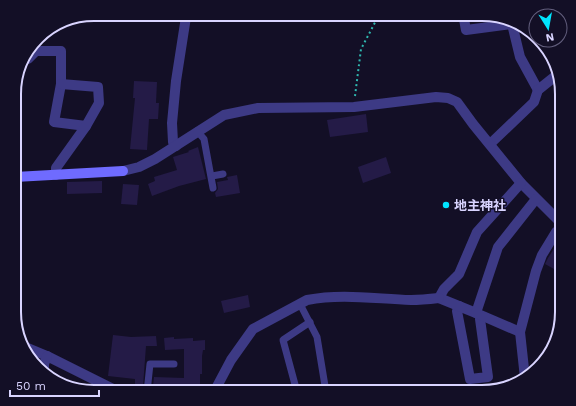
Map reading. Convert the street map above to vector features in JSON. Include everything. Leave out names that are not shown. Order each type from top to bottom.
[{"type":"street","points":[[176,146],[173,142],[172,123],[176,81],[185,21]]},
{"type":"street","points":[[464,21],[466,30],[505,25]]},
{"type":"street","points":[[513,29],[520,57],[538,90]]},
{"type":"street","points":[[32,55],[36,51],[61,51],[61,84],[54,122],[86,126]]},
{"type":"street","points":[[490,144],[534,102],[538,90],[553,78]]},
{"type":"street","points":[[56,175],[56,168],[86,126],[99,103],[98,87],[61,84]]},
{"type":"street","points":[[21,177],[123,171],[139,167],[155,159],[224,115],[258,108],[354,107],[436,97],[448,98],[457,102],[521,182],[555,217]]},
{"type":"street","points":[[439,298],[444,289],[459,274],[477,232],[521,182]]},
{"type":"street","points":[[459,306],[457,311],[470,378],[488,377],[478,315],[498,247],[536,199]]},
{"type":"street","points":[[524,372],[520,332],[536,271],[542,255],[555,234]]},
{"type":"street","points":[[218,385],[231,360],[252,329],[308,300],[361,296],[412,300],[439,298],[520,332]]},
{"type":"street","points":[[31,349],[105,385]]},
{"type":"street","points":[[44,366],[47,356]]},
{"type":"lane","points":[[197,131],[204,139],[213,188]]},
{"type":"lane","points":[[212,176],[223,174]]},
{"type":"lane","points":[[300,304],[318,337],[325,385]]},
{"type":"lane","points":[[295,385],[283,340],[310,322]]},
{"type":"lane","points":[[148,385],[150,364],[174,364]]},
{"type":"path","points":[[354,107],[361,49],[376,21]]},
{"type":"building","points":[[134,81],[157,82],[156,103],[159,103],[158,119],[149,119],[147,150],[130,149],[135,98],[133,98]]},
{"type":"building","points":[[366,114],[368,132],[330,137],[327,120]]},
{"type":"building","points":[[198,147],[206,179],[179,186],[152,196],[148,184],[155,181],[154,177],[177,170],[173,157],[189,152],[188,151]]},
{"type":"building","points":[[386,157],[391,173],[363,183],[358,167]]},
{"type":"building","points":[[237,175],[240,193],[216,197],[215,193],[218,189],[217,182],[228,180],[227,177]]},
{"type":"building","points":[[102,181],[102,193],[67,194],[67,182]]},
{"type":"building","points":[[123,184],[139,185],[137,205],[121,204]]},
{"type":"building","points":[[555,247],[554,269],[545,264]]},
{"type":"building","points":[[248,295],[250,307],[224,313],[221,301]]},
{"type":"building","points":[[113,335],[131,337],[156,336],[157,346],[146,346],[143,385],[135,385],[135,379],[108,376]]},
{"type":"building","points":[[164,338],[193,338],[193,341],[205,340],[205,350],[203,350],[202,356],[202,374],[200,374],[200,385],[153,385],[154,377],[184,378],[184,349],[165,350]]},
{"type":"place","name":"地主神社","points":[[446,205]]}]
